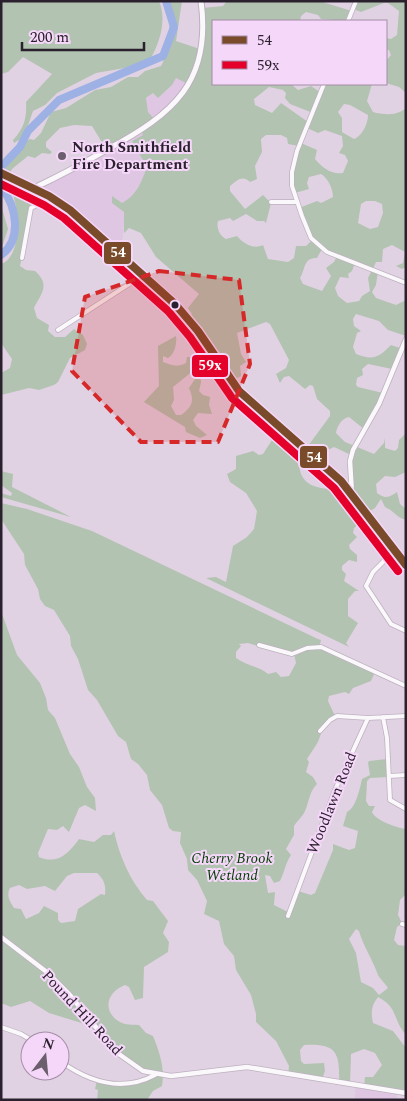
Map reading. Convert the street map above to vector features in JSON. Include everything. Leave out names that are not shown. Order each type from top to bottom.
[{"type":"main road","points":[[34,188],[147,128],[176,103],[184,93],[198,62],[203,32],[201,1]]},
{"type":"main road","points":[[1,173],[49,196],[82,219],[143,275],[189,320],[231,382],[247,400],[325,465],[352,494],[406,565]]},
{"type":"street","points":[[348,20],[356,1]]},
{"type":"street","points":[[324,85],[294,163],[292,186],[297,202],[312,238],[327,252],[406,283]]},
{"type":"street","points":[[22,258],[31,208],[43,202],[49,196]]},
{"type":"street","points":[[271,202],[297,202]]},
{"type":"street","points":[[58,330],[143,275]]},
{"type":"street","points":[[352,494],[350,461],[353,450],[380,404],[406,339]]},
{"type":"street","points":[[395,550],[373,572],[366,586],[391,624],[406,631]]},
{"type":"street","points":[[259,645],[292,654],[307,648],[322,647],[406,686]]},
{"type":"street","points":[[320,731],[330,720],[337,716],[368,718],[406,716]]},
{"type":"street","points":[[383,717],[390,800],[406,809]]},
{"type":"street","name":"Woodlawn Road","points":[[288,916],[335,790],[368,718]]},
{"type":"street","points":[[389,776],[406,775]]},
{"type":"street","name":"Pound Hill Road","points":[[1,937],[48,973],[69,994],[116,1052],[130,1064],[155,1075],[170,1076],[247,1067],[406,1093]]},
{"type":"street","points":[[1,1027],[20,1034]]},
{"type":"street","points":[[70,1067],[87,1077],[110,1084],[131,1084],[155,1075]]},
{"type":"highlighted area","points":[[159,271],[239,280],[250,364],[218,442],[141,442],[72,371],[85,297]]},
{"type":"shaded area","points":[[176,77],[188,84],[155,121],[148,112],[145,100],[153,93],[158,98],[172,85]]},
{"type":"shaded area","points":[[141,130],[151,150],[149,163],[143,179],[130,199],[122,204],[115,198],[115,204],[124,212],[124,225],[122,245],[115,252],[79,219],[38,189]]},
{"type":"shaded area","points":[[355,1086],[397,1092],[397,1097],[396,1100],[355,1100]]},
{"type":"green space","points":[[1,1],[159,1],[162,16],[161,30],[151,58],[125,68],[96,73],[57,93],[45,105],[33,111],[24,137],[14,143],[13,140],[24,123],[26,102],[52,74],[23,57],[8,72],[1,74]]},
{"type":"green space","points":[[170,1],[182,1],[176,41],[200,49],[202,8],[223,6],[227,1],[319,1],[352,11],[348,20],[321,19],[318,15],[306,12],[301,16],[300,20],[212,20],[212,85],[292,85],[298,90],[311,86],[320,92],[324,85],[372,85],[367,101],[373,112],[390,114],[406,108],[406,267],[402,269],[396,266],[403,263],[405,252],[392,245],[383,249],[382,262],[376,262],[373,269],[378,271],[376,285],[372,292],[376,298],[396,305],[406,300],[406,336],[388,330],[379,321],[356,314],[353,319],[354,326],[361,331],[357,333],[353,347],[356,354],[376,357],[391,345],[400,348],[392,369],[368,364],[362,369],[363,375],[357,378],[356,385],[358,387],[383,393],[364,429],[349,417],[340,423],[336,433],[345,442],[374,454],[384,443],[385,438],[385,448],[395,451],[398,448],[399,440],[406,433],[406,472],[395,477],[385,476],[376,484],[377,493],[384,497],[389,497],[397,492],[400,504],[406,509],[406,520],[385,507],[381,499],[375,508],[367,513],[368,516],[354,528],[353,533],[357,537],[349,545],[350,549],[357,555],[357,562],[349,560],[342,566],[342,570],[346,574],[344,581],[359,591],[355,591],[348,599],[348,616],[358,623],[346,643],[349,647],[206,578],[216,577],[226,582],[233,546],[247,537],[254,529],[257,511],[246,493],[230,482],[227,474],[236,469],[236,456],[253,451],[259,455],[263,454],[279,429],[305,450],[330,416],[330,411],[317,399],[313,386],[310,385],[305,389],[289,376],[284,377],[280,383],[276,374],[286,368],[289,360],[270,324],[266,322],[237,333],[241,354],[246,362],[240,366],[241,376],[230,382],[187,318],[192,314],[188,308],[199,294],[156,257],[141,233],[129,228],[124,233],[124,212],[112,203],[112,196],[122,203],[135,192],[143,178],[147,167],[132,141],[143,135],[141,131],[106,149],[92,126],[74,125],[60,128],[46,142],[46,147],[52,152],[50,154],[42,153],[35,158],[28,156],[12,169],[8,177],[46,195],[43,202],[32,208],[20,266],[26,270],[35,271],[43,281],[42,294],[34,308],[37,318],[49,325],[48,331],[55,337],[65,337],[74,329],[83,335],[87,344],[85,350],[70,358],[58,382],[54,385],[39,390],[29,388],[1,395],[1,373],[10,368],[12,359],[1,343],[1,264],[8,260],[13,253],[17,233],[15,203],[12,192],[4,182],[8,163],[19,147],[30,139],[34,140],[41,133],[51,112],[66,108],[95,90],[111,87],[128,77],[138,77],[145,71],[161,66],[170,25]],"holes":[[[176,78],[188,84],[155,120],[148,112],[146,98],[153,93],[158,98],[172,85]],[[269,87],[283,90],[286,93],[285,98],[290,104],[313,113],[308,122],[281,103],[272,113],[255,105],[254,99]],[[344,104],[350,105],[368,115],[367,122],[360,135],[354,139],[342,132],[342,118],[338,112]],[[307,128],[318,133],[325,130],[342,136],[343,146],[339,153],[345,155],[348,161],[343,173],[327,170],[315,159],[317,150],[301,143]],[[266,135],[281,135],[287,138],[288,144],[299,146],[292,172],[295,193],[309,189],[307,183],[309,177],[321,174],[328,181],[332,191],[333,197],[321,203],[317,201],[299,208],[313,239],[306,246],[296,246],[294,258],[288,262],[268,259],[263,245],[256,247],[248,245],[237,236],[226,239],[218,229],[218,221],[230,218],[233,221],[246,214],[257,221],[264,221],[266,223],[271,203],[263,195],[245,209],[230,191],[230,186],[240,179],[250,182],[257,179],[255,166],[262,152],[261,139]],[[366,201],[375,201],[382,204],[383,213],[378,227],[370,229],[358,223],[361,204]],[[322,249],[337,256],[334,262],[326,268],[331,276],[322,291],[303,284],[300,278],[307,262],[312,258],[317,258]],[[355,263],[372,270],[368,278],[370,291],[362,296],[359,301],[347,303],[338,296],[335,288],[340,277],[349,278],[348,274],[352,271]],[[334,447],[351,455],[350,491],[338,480],[328,489],[315,486],[306,481],[300,471],[299,457],[305,451],[318,460],[326,451]]]},
{"type":"green space","points":[[356,1],[406,1],[406,93],[399,87],[387,83],[387,60],[391,55],[389,50],[387,50],[387,38],[391,39],[397,35],[399,11],[388,3],[361,12],[353,9]]},
{"type":"green space","points":[[1,205],[8,229],[1,250]]},
{"type":"green space","points":[[176,336],[174,351],[168,358],[163,356],[163,362],[174,366],[180,365],[186,363],[187,357],[190,357],[194,370],[173,387],[174,400],[171,406],[176,415],[181,415],[188,409],[192,400],[189,388],[197,376],[200,376],[199,391],[203,395],[210,397],[209,405],[212,414],[198,413],[193,420],[196,426],[207,435],[200,438],[186,432],[185,427],[144,402],[159,386],[158,346]]},
{"type":"green space","points":[[1,471],[13,474],[12,487],[71,517],[1,497],[1,493],[11,496],[12,493],[1,485]]},
{"type":"green space","name":"Cherry Brook Wetland","points":[[1,503],[27,509],[92,531],[321,640],[319,648],[375,672],[371,681],[353,688],[349,694],[345,692],[329,696],[328,701],[335,716],[323,728],[318,742],[307,759],[309,762],[306,772],[313,777],[317,784],[312,790],[304,813],[294,826],[294,835],[286,849],[291,855],[280,881],[274,883],[270,876],[265,875],[268,893],[275,892],[274,905],[288,912],[298,891],[311,895],[315,893],[333,850],[333,844],[349,850],[355,848],[358,831],[343,826],[347,812],[353,806],[357,797],[362,779],[370,775],[369,761],[387,759],[389,777],[370,778],[367,781],[366,801],[369,806],[375,806],[372,812],[377,818],[406,829],[406,894],[400,900],[398,915],[402,923],[397,927],[394,940],[398,945],[406,946],[406,1035],[389,1005],[378,997],[372,1010],[372,1016],[373,1023],[393,1031],[406,1048],[406,1092],[364,1087],[365,1077],[373,1077],[382,1065],[375,1053],[364,1049],[351,1054],[350,1085],[339,1083],[337,1057],[330,1048],[324,1046],[304,1045],[300,1050],[301,1061],[304,1064],[324,1063],[325,1071],[322,1079],[288,1076],[289,1066],[276,1041],[256,1022],[251,995],[236,970],[234,956],[224,944],[219,921],[204,914],[207,901],[197,880],[188,870],[187,859],[180,843],[181,832],[173,831],[169,828],[162,805],[150,790],[147,775],[131,759],[126,742],[118,736],[97,700],[88,690],[78,659],[71,646],[70,636],[54,610],[45,606],[40,599],[38,589],[25,565],[24,554],[1,519]],"holes":[[[248,643],[291,656],[294,654],[296,663],[289,676],[281,677],[276,672],[268,674],[236,658],[236,652],[241,646],[239,644]],[[356,929],[359,931],[378,975],[388,988],[379,995],[373,988],[361,982],[356,953],[349,939]]]},
{"type":"green space","points":[[1,611],[17,655],[40,683],[48,710],[55,718],[70,754],[79,767],[87,787],[95,798],[96,811],[85,805],[79,808],[69,832],[63,826],[57,830],[48,829],[38,853],[39,857],[52,860],[57,859],[67,853],[79,839],[94,842],[103,835],[111,835],[114,831],[122,858],[135,885],[147,900],[153,901],[168,921],[163,933],[169,942],[168,952],[144,967],[143,998],[135,1000],[129,987],[125,985],[114,992],[109,1002],[109,1008],[114,1018],[125,1024],[139,1025],[146,1033],[153,1036],[161,1061],[163,1073],[162,1086],[153,1091],[147,1100],[97,1100],[98,1090],[95,1089],[97,1080],[124,1085],[153,1075],[130,1063],[88,1025],[49,1013],[30,1001],[11,1007],[1,1003]],"holes":[[[74,873],[97,873],[104,882],[105,895],[101,894],[78,909],[75,921],[61,923],[58,920],[58,913],[44,906],[39,913],[26,919],[21,909],[14,908],[9,898],[10,888],[19,885],[27,889],[45,886],[55,891],[67,876]]]},
{"type":"waterway","points":[[1,171],[2,166],[20,147],[28,131],[59,100],[163,56],[174,27],[166,1]]},
{"type":"waterway","points":[[1,187],[10,203],[15,222],[12,240],[8,248],[1,255]]},
{"type":"transit line","name":"54","points":[[1,173],[49,196],[70,210],[175,304],[198,331],[239,391],[341,481],[406,565]]},
{"type":"transit line","name":"59x","points":[[1,184],[44,205],[64,218],[168,311],[190,337],[232,398],[334,488],[398,571]]},
{"type":"place","name":"North Smithfield Fire Department","points":[[62,156]]}]
